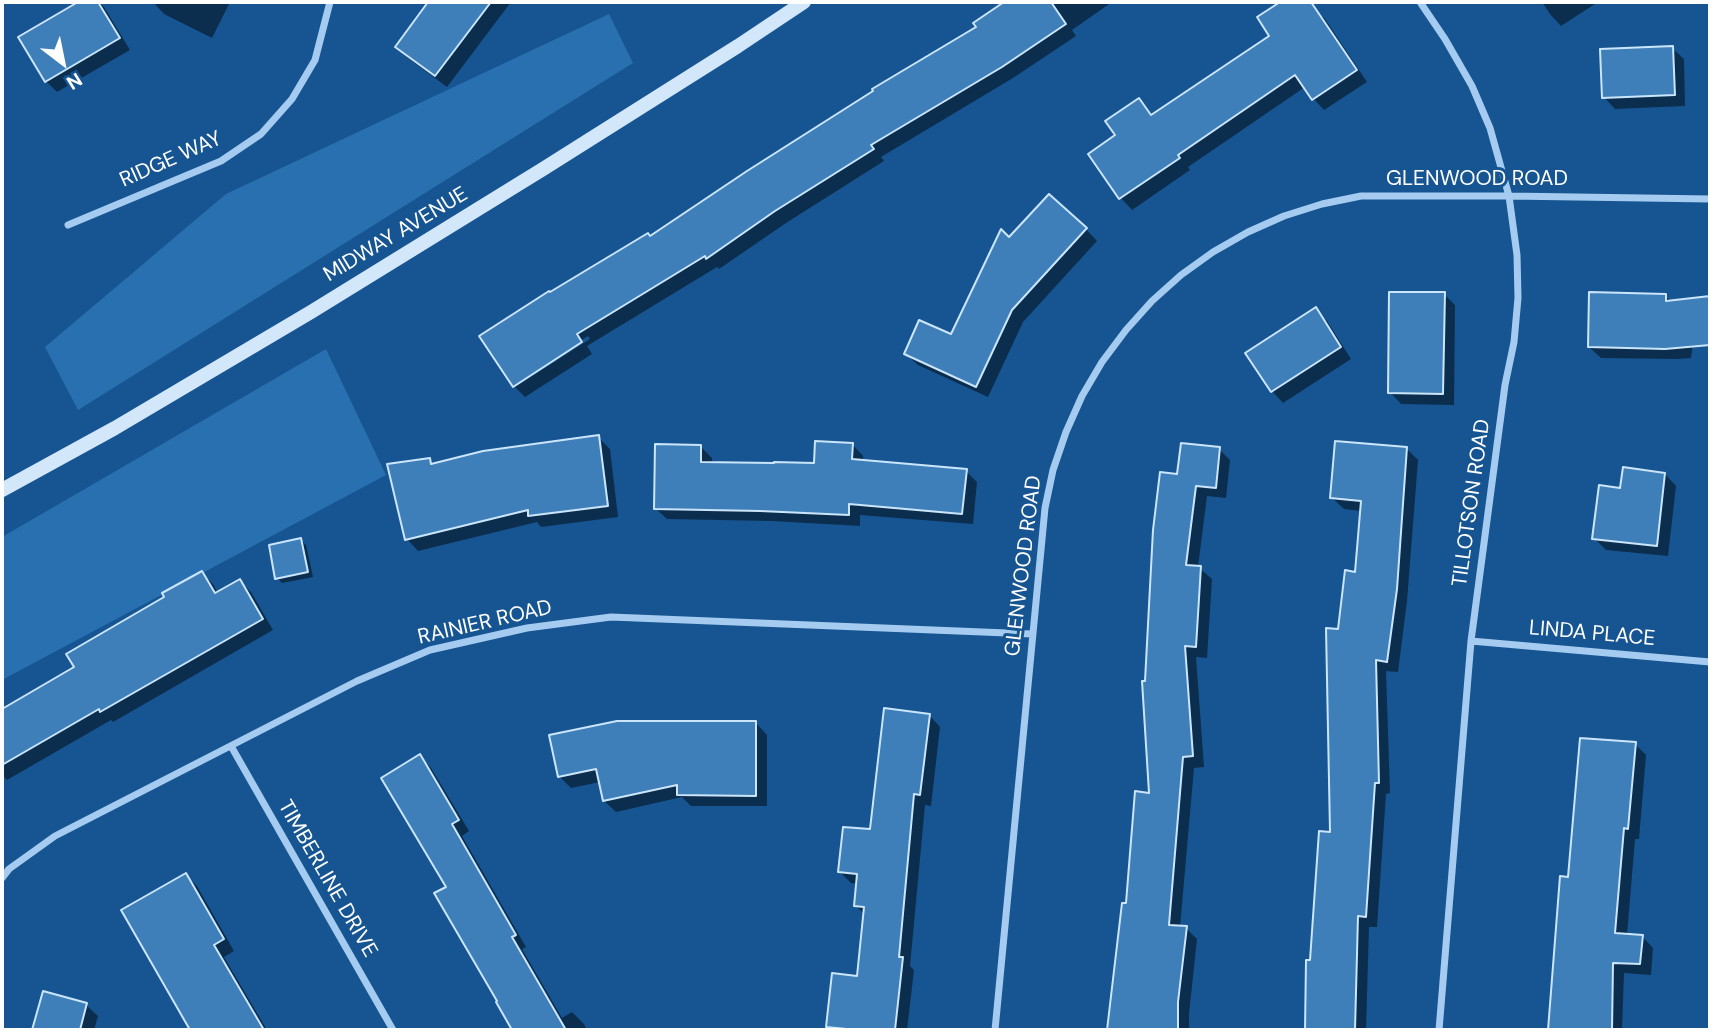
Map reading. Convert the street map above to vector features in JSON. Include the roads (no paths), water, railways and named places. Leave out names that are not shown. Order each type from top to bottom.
[{"type":"main road","name":"MIDWAY AVENUE","points":[[2,490],[115,428],[322,304],[543,169],[804,2]]},
{"type":"street","name":"RIDGE WAY","points":[[68,225],[220,161],[261,134],[292,99],[315,60],[331,2]]},
{"type":"street","name":"TILLOTSON ROAD","points":[[1420,2],[1472,86],[1490,128],[1509,196],[1517,255],[1518,298],[1471,641],[1439,1030]]},
{"type":"street","name":"GLENWOOD ROAD","points":[[995,1030],[1045,508],[1053,470],[1082,396],[1102,362],[1126,330],[1152,301],[1213,252],[1284,216],[1322,204],[1361,196],[1710,199]]},
{"type":"street","name":"RAINIER ROAD","points":[[2,878],[9,869],[55,836],[357,681],[430,650],[527,628],[611,617],[1032,634]]},
{"type":"street","name":"LINDA PLACE","points":[[1471,641],[1710,662]]},
{"type":"street","name":"TIMBERLINE DRIVE","points":[[231,746],[393,1030]]}]
